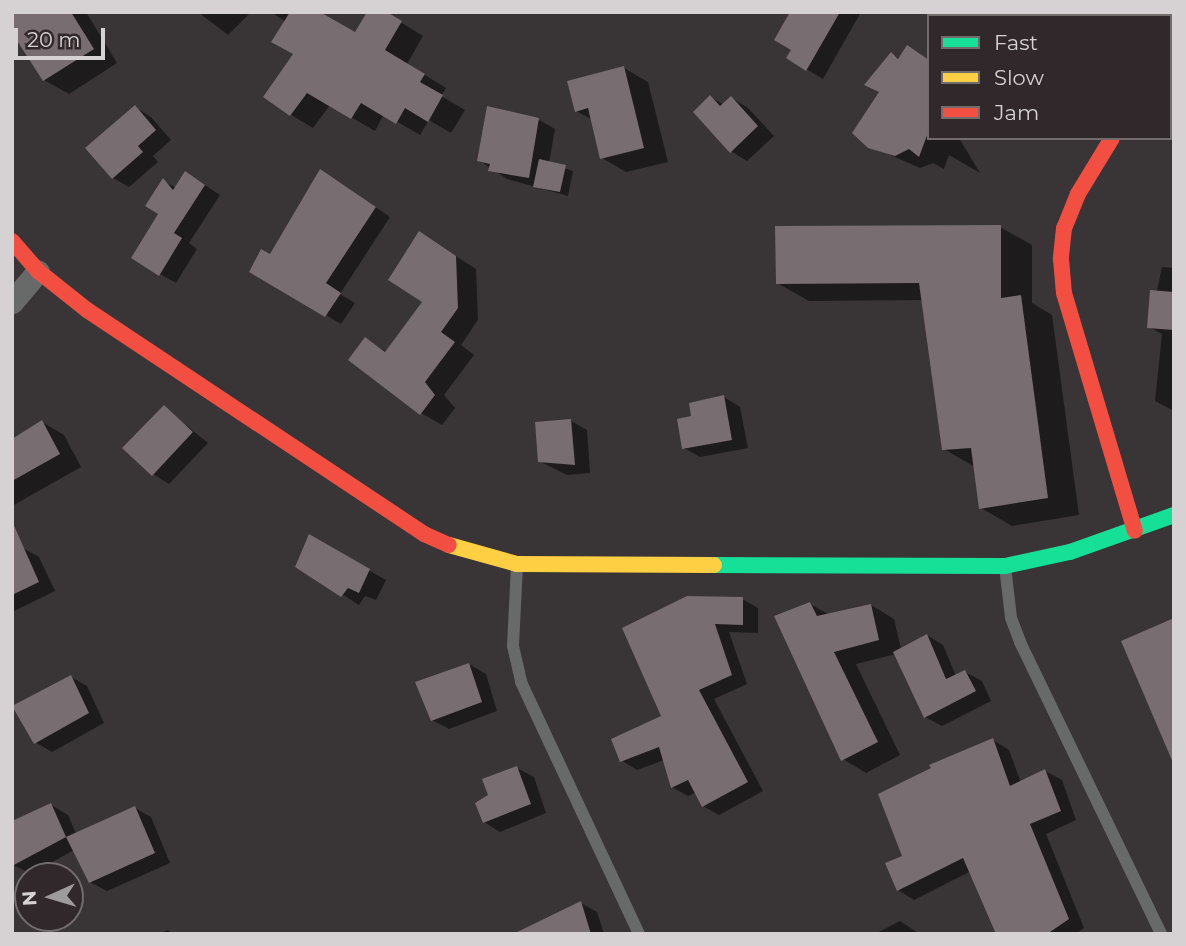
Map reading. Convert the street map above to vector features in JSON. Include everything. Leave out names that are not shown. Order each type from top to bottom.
[{"type":"street","points":[[1111,140],[1078,194],[1064,228],[1061,259],[1064,293],[1135,531]]},
{"type":"street","points":[[12,241],[38,271],[87,310],[424,534],[468,554],[517,564],[1005,566],[1135,531],[1174,515]]},
{"type":"street","points":[[12,302],[38,271]]},
{"type":"lane","points":[[517,564],[513,646],[521,682],[639,934]]},
{"type":"lane","points":[[1005,566],[1011,618],[1020,642],[1161,934]]},
{"type":"building","points":[[12,12],[71,12],[94,49],[43,81],[12,33]]},
{"type":"building","points":[[290,12],[320,12],[355,32],[367,12],[387,12],[402,21],[385,50],[425,74],[420,82],[443,95],[428,122],[405,108],[396,124],[361,103],[351,119],[307,93],[290,116],[263,97],[293,54],[271,42]]},
{"type":"building","points":[[790,12],[840,12],[806,71],[786,58],[791,50],[774,40]]},
{"type":"building","points":[[907,45],[927,59],[927,135],[919,157],[909,149],[895,156],[868,148],[852,133],[879,92],[864,85],[891,52],[898,59]]},
{"type":"building","points":[[624,66],[644,148],[600,159],[588,108],[575,112],[567,81]]},
{"type":"building","points":[[710,95],[720,106],[731,96],[758,126],[730,153],[693,112]]},
{"type":"building","points":[[135,105],[156,130],[138,146],[143,152],[112,179],[85,148]]},
{"type":"building","points":[[487,106],[539,118],[529,178],[488,171],[490,164],[477,161]]},
{"type":"building","points":[[539,159],[566,165],[560,192],[533,187]]},
{"type":"building","points":[[320,169],[376,207],[326,283],[341,293],[325,317],[249,272],[261,249],[270,254]]},
{"type":"building","points":[[185,171],[205,185],[174,233],[182,238],[159,276],[131,258],[158,214],[145,206],[163,178],[173,190]]},
{"type":"building","points":[[1001,225],[1001,298],[1021,295],[1048,498],[979,509],[971,448],[942,450],[919,283],[776,284],[775,226]]},
{"type":"building","points":[[419,231],[456,256],[458,308],[441,332],[455,342],[425,382],[435,395],[420,415],[348,360],[365,337],[385,352],[422,302],[388,280]]},
{"type":"building","points":[[1150,290],[1174,292],[1174,330],[1147,328]]},
{"type":"building","points":[[724,395],[732,440],[682,449],[677,419],[691,416],[689,403]]},
{"type":"building","points":[[164,405],[193,432],[152,476],[122,448]]},
{"type":"building","points":[[571,419],[575,465],[538,462],[535,422]]},
{"type":"building","points":[[42,420],[60,454],[12,481],[12,439]]},
{"type":"building","points":[[12,521],[39,582],[12,595]]},
{"type":"building","points":[[309,534],[370,569],[359,593],[348,588],[341,597],[295,567]]},
{"type":"building","points":[[687,596],[743,597],[743,625],[715,624],[732,675],[699,690],[748,782],[702,807],[688,780],[671,788],[659,747],[620,762],[611,739],[661,716],[622,628]]},
{"type":"building","points":[[810,602],[817,616],[871,604],[879,640],[834,652],[878,742],[841,761],[774,616]]},
{"type":"building","points":[[1174,618],[1174,765],[1121,641]]},
{"type":"building","points":[[927,634],[946,679],[965,670],[976,691],[924,718],[893,652]]},
{"type":"building","points":[[469,663],[482,702],[431,721],[415,682]]},
{"type":"building","points":[[71,675],[89,713],[34,744],[12,706]]},
{"type":"building","points":[[993,738],[1010,786],[1045,769],[1061,811],[1030,824],[1069,919],[1047,934],[996,934],[963,858],[897,891],[885,863],[902,856],[878,794],[931,768],[929,765]]},
{"type":"building","points":[[517,766],[531,804],[483,823],[475,803],[488,795],[482,779]]},
{"type":"building","points":[[51,803],[66,837],[19,862],[14,862],[12,866],[12,821]]},
{"type":"building","points":[[135,806],[155,853],[89,883],[84,873],[84,862],[78,862],[66,837]]},
{"type":"building","points":[[581,901],[591,934],[513,934]]},
{"type":"traffic: fast","points":[[714,565],[1005,566],[1070,552],[1174,515]]},
{"type":"traffic: slow","points":[[449,545],[517,564],[714,565]]},
{"type":"traffic: jam","points":[[1111,140],[1078,194],[1064,228],[1061,259],[1064,293],[1135,531]]},
{"type":"traffic: jam","points":[[12,241],[38,271],[87,310],[424,534],[449,545]]}]
